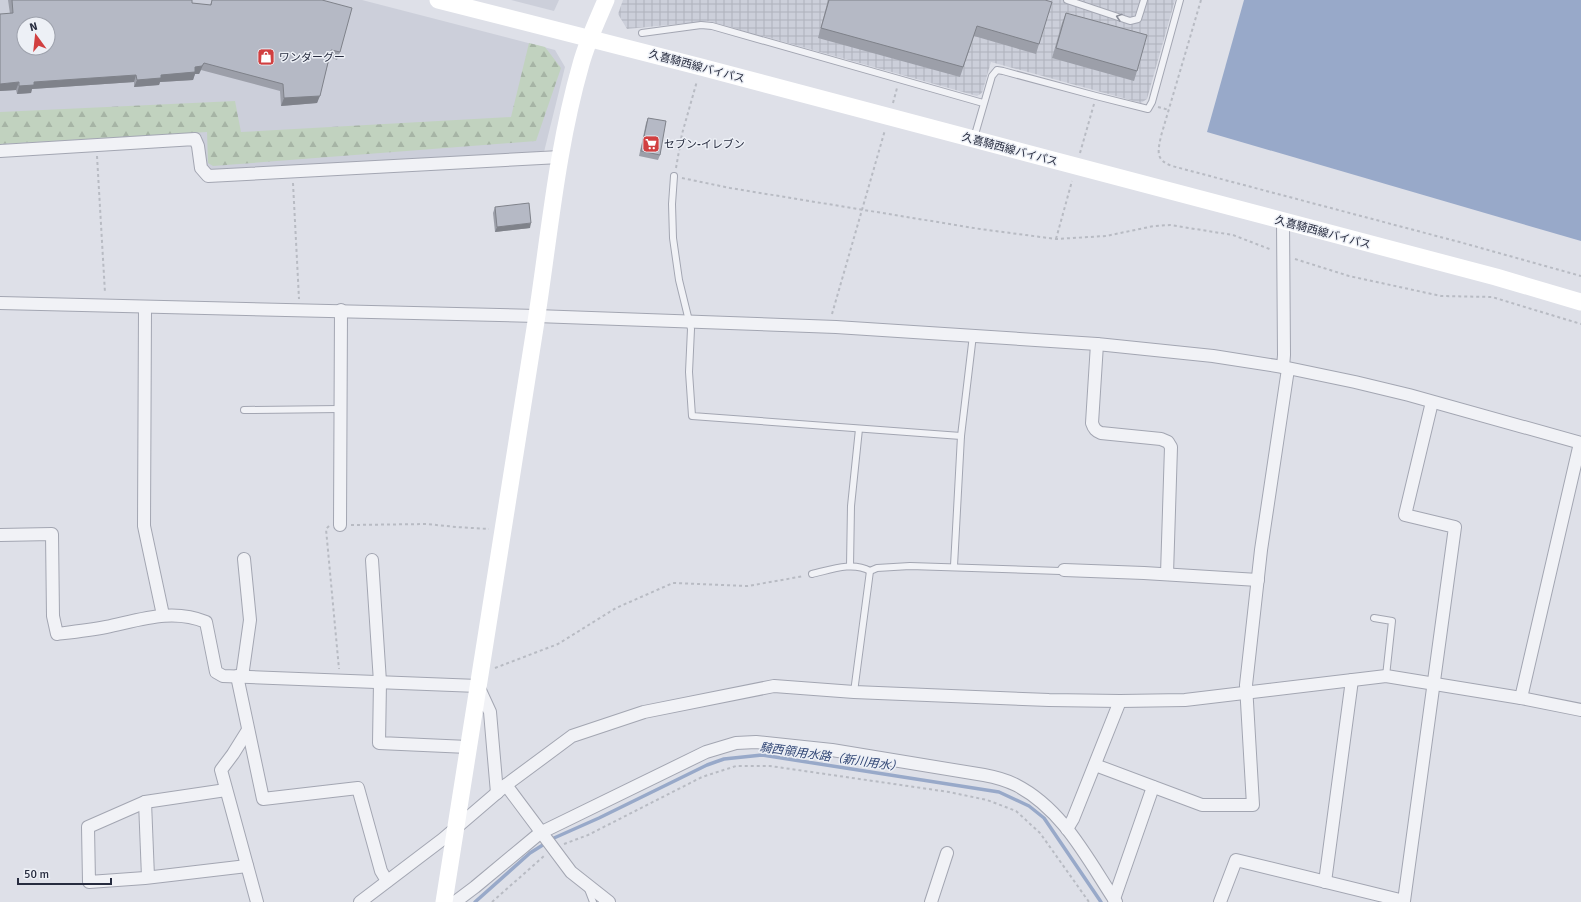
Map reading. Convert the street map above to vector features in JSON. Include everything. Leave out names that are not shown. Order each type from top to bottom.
[{"type":"main road","name":"久喜騎西線バイパス","points":[[438,0],[974,139],[1488,275],[1581,302]]},
{"type":"main road","points":[[444,902],[560,157],[581,63],[606,0]]},
{"type":"street","points":[[0,151],[195,139],[198,146],[201,168],[208,176],[560,157]]},
{"type":"street","points":[[1095,765],[1202,806],[1253,806],[1246,693],[1261,550],[1285,368],[1283,221]]},
{"type":"street","points":[[0,303],[145,308],[341,310],[536,316],[830,327],[973,335],[1097,344],[1212,356],[1285,368],[1354,382],[1432,402],[1581,443],[1521,698]]},
{"type":"street","points":[[145,308],[144,526],[163,615]]},
{"type":"street","points":[[340,525],[341,310]]},
{"type":"street","points":[[1097,344],[1092,424],[1096,431],[1101,433],[1162,439],[1168,442],[1171,447],[1167,574]]},
{"type":"street","points":[[1220,902],[1236,860],[1404,902],[1456,527],[1405,515],[1432,402]]},
{"type":"street","points":[[0,535],[52,534],[53,616],[57,634],[103,627],[163,615],[193,617],[206,622],[216,672],[223,676],[380,682],[478,680],[490,712],[502,789],[540,833],[557,845],[570,872],[609,902]]},
{"type":"street","points":[[244,559],[250,620],[240,676],[248,730],[262,798],[358,788],[381,871],[387,881]]},
{"type":"street","points":[[372,560],[380,682],[379,743],[468,747]]},
{"type":"street","points":[[1064,570],[1167,574],[1258,580]]},
{"type":"street","points":[[360,902],[444,839],[502,789],[572,736],[644,712],[774,686],[854,692],[1049,700],[1185,700],[1386,676],[1521,698],[1581,710]]},
{"type":"street","points":[[1325,882],[1352,680]]},
{"type":"street","points":[[1067,830],[1073,819],[1120,701]]},
{"type":"street","points":[[248,730],[221,770],[257,902]]},
{"type":"street","points":[[455,902],[475,888],[540,833],[706,752],[736,743],[756,742],[832,750],[984,775],[1017,785],[1049,808],[1067,830],[1115,900]]},
{"type":"street","points":[[1115,900],[1153,787]]},
{"type":"street","points":[[226,790],[145,802],[88,827],[89,882],[247,866]]},
{"type":"street","points":[[145,802],[148,877]]},
{"type":"street","points":[[931,902],[947,853]]},
{"type":"lane","points":[[1066,0],[1130,21],[1138,19],[1144,0]]},
{"type":"lane","points":[[974,139],[983,103],[992,76],[997,70],[1003,70],[1148,109],[1152,102],[1180,0]]},
{"type":"lane","points":[[642,33],[712,26],[983,103]]},
{"type":"lane","points":[[674,176],[672,204],[674,238],[679,280],[691,329],[689,372],[692,416],[961,436]]},
{"type":"lane","points":[[954,566],[961,436],[973,335]]},
{"type":"lane","points":[[244,410],[340,409]]},
{"type":"lane","points":[[850,566],[851,506],[859,428]]},
{"type":"lane","points":[[812,574],[850,566],[865,568],[870,571]]},
{"type":"lane","points":[[870,571],[876,568],[910,566],[1064,570]]},
{"type":"lane","points":[[854,692],[870,571]]},
{"type":"lane","points":[[1374,618],[1392,621],[1386,676]]},
{"type":"lane","points":[[586,885],[593,902]]},
{"type":"path","points":[[1201,0],[1161,136],[1159,158],[1162,161],[1172,166],[1463,243],[1581,276]]},
{"type":"path","points":[[701,67],[682,134],[674,176],[730,188],[862,210],[980,229],[1056,239],[1100,237],[1154,226],[1170,225],[1233,236],[1349,276],[1441,296],[1492,297],[1581,324]]},
{"type":"path","points":[[830,327],[900,79]]},
{"type":"path","points":[[96,145],[106,306]]},
{"type":"path","points":[[292,171],[300,310]]},
{"type":"path","points":[[478,680],[558,644],[616,608],[673,583],[748,586],[812,574]]},
{"type":"path","points":[[557,845],[588,834],[714,772],[736,766],[770,766],[948,792],[987,800],[1016,811],[1040,833],[1089,902]]},
{"type":"path","points":[[492,902],[543,857]]},
{"type":"shaded area","points":[[0,0],[362,0],[555,50],[565,67],[544,152],[211,171],[206,167],[202,136],[0,148]]},
{"type":"shaded area","points":[[511,0],[559,0],[554,11]]},
{"type":"shaded area","points":[[623,0],[1175,0],[1147,99],[1141,103],[991,62],[982,93],[977,96],[709,21],[627,29],[618,14]]},
{"type":"green space","points":[[529,43],[545,47],[561,68],[536,141],[213,166],[208,163],[207,132],[0,144],[0,112],[235,101],[241,132],[511,117]]},
{"type":"water","points":[[1244,0],[1581,0],[1581,241],[1207,132]]},
{"type":"building","points":[[12,0],[192,0],[192,3],[211,5],[212,0],[322,0],[352,8],[340,52],[331,50],[320,96],[284,98],[283,84],[204,63],[202,66],[195,67],[195,72],[161,75],[161,78],[137,80],[136,75],[34,82],[34,85],[19,86],[19,82],[0,84],[0,14],[13,13]]},
{"type":"building","points":[[829,0],[1045,0],[1052,2],[1039,44],[977,26],[963,67],[821,28]]},
{"type":"building","points":[[1066,13],[1147,35],[1137,71],[1056,48]]},
{"type":"building","points":[[648,118],[666,121],[660,155],[641,151]]},
{"type":"building","points":[[529,203],[531,223],[497,227],[495,207]]},
{"type":"waterway","name":"騎西領用水路（新川用水）","points":[[475,902],[530,853],[554,838],[599,818],[707,765],[724,759],[762,755],[999,792],[1029,806],[1044,818],[1101,902]]},
{"type":"place","name":"ワンダーグー","points":[[266,57]]},
{"type":"place","name":"セブン-イレブン","points":[[651,144]]}]
